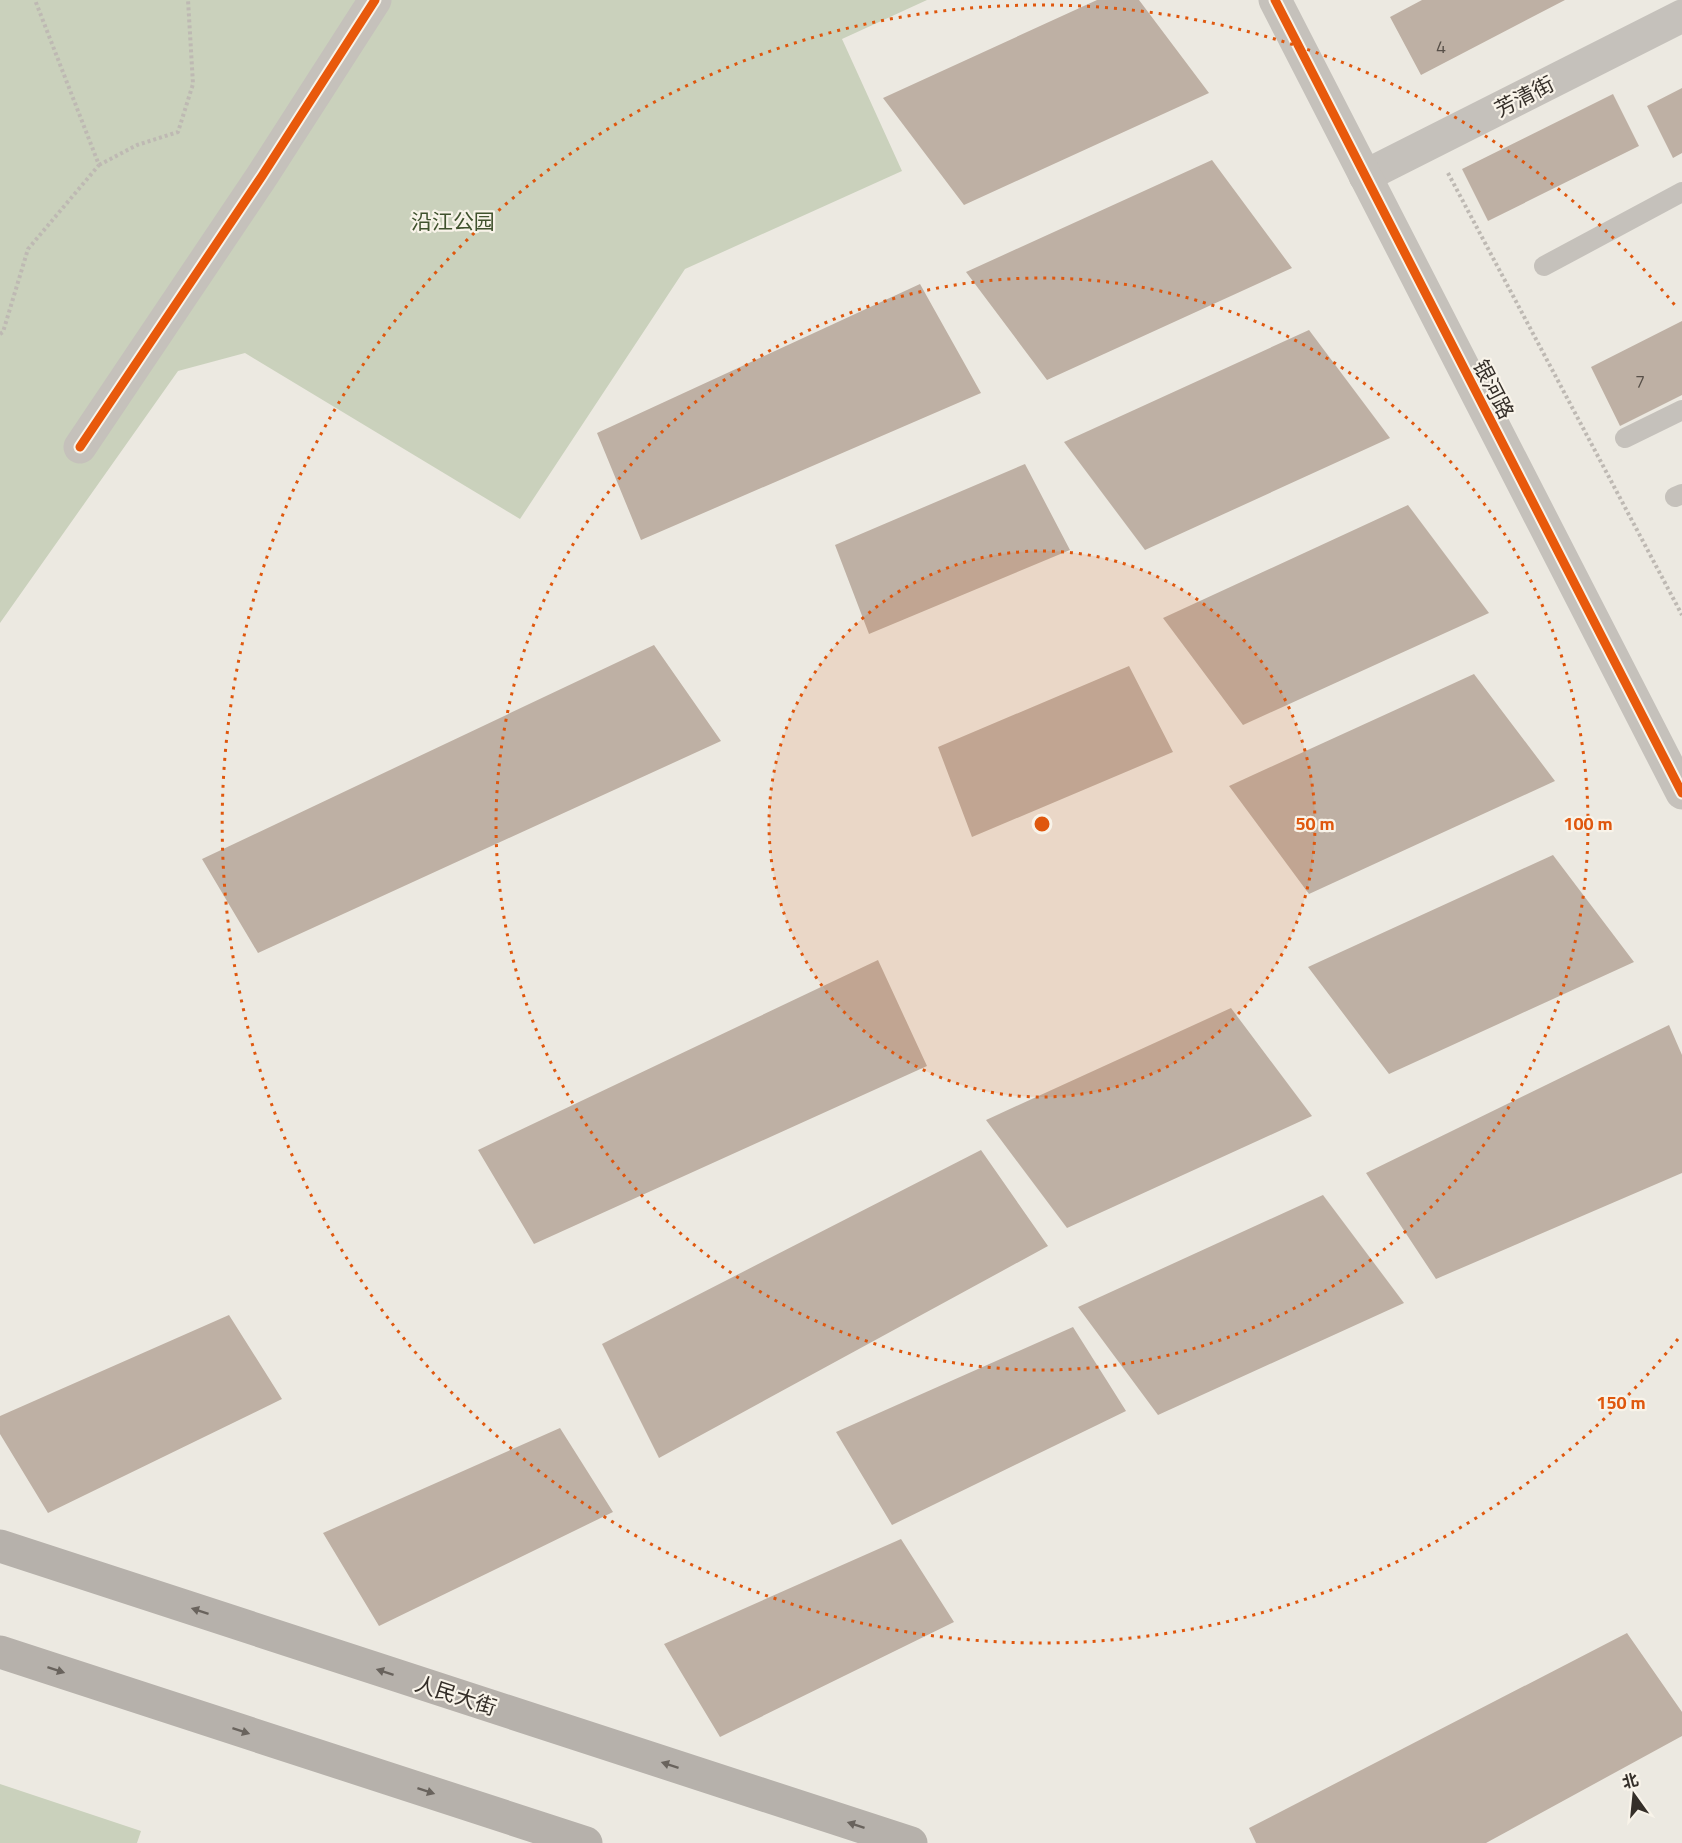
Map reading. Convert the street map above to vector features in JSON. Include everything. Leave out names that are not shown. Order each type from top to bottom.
[{"type":"main road","name":"人民大街","points":[[0,1546],[911,1843]]},
{"type":"main road","points":[[0,1652],[586,1843]]},
{"type":"street","points":[[80,447],[262,176],[375,0]]},
{"type":"street","name":"银河路","points":[[1275,0],[1682,793]]},
{"type":"street","name":"芳清街","points":[[1365,176],[1682,16]]},
{"type":"lane","points":[[1544,266],[1682,192]]},
{"type":"lane","points":[[1625,438],[1682,410]]},
{"type":"path","points":[[35,0],[99,165]]},
{"type":"path","points":[[0,334],[3,332],[28,249],[99,165],[137,145],[178,132],[194,84],[188,0]]},
{"type":"path","points":[[1447,171],[1682,615]]},
{"type":"green space","name":"沿江公园","points":[[0,0],[927,0],[842,39],[902,171],[685,269],[520,519],[245,353],[178,371],[0,623]]},
{"type":"green space","points":[[0,1784],[141,1831],[137,1843],[0,1843]]},
{"type":"building","points":[[1097,0],[1139,0],[1209,93],[964,205],[883,98]]},
{"type":"building","points":[[1422,0],[1565,0],[1421,75],[1390,17]]},
{"type":"building","points":[[1682,88],[1682,153],[1673,158],[1647,106]]},
{"type":"building","points":[[1613,94],[1639,146],[1488,221],[1462,169]]},
{"type":"building","points":[[1212,160],[1292,268],[1047,380],[966,272]]},
{"type":"building","points":[[920,284],[981,393],[641,540],[597,433]]},
{"type":"building","points":[[1682,321],[1682,395],[1620,426],[1591,367]]},
{"type":"building","points":[[1309,330],[1390,438],[1145,550],[1064,442]]},
{"type":"building","points":[[1025,464],[1070,550],[869,634],[835,545]]},
{"type":"building","points":[[1408,505],[1489,613],[1243,725],[1163,618]]},
{"type":"building","points":[[654,645],[721,741],[258,953],[202,859]]},
{"type":"building","points":[[1129,666],[1173,752],[972,837],[938,747]]},
{"type":"building","points":[[1474,674],[1555,781],[1309,894],[1229,786]]},
{"type":"building","points":[[1553,855],[1634,962],[1389,1074],[1308,967]]},
{"type":"building","points":[[878,960],[927,1066],[534,1244],[478,1150]]},
{"type":"building","points":[[1231,1008],[1312,1116],[1067,1228],[986,1120]]},
{"type":"building","points":[[1669,1025],[1682,1055],[1682,1173],[1436,1279],[1366,1173]]},
{"type":"building","points":[[981,1150],[1048,1246],[659,1458],[602,1344]]},
{"type":"building","points":[[1323,1195],[1404,1303],[1158,1415],[1078,1307]]},
{"type":"building","points":[[229,1315],[282,1399],[48,1513],[0,1434],[0,1416]]},
{"type":"building","points":[[1073,1327],[1126,1411],[892,1525],[836,1432]]},
{"type":"building","points":[[560,1428],[613,1512],[379,1626],[323,1533]]},
{"type":"building","points":[[901,1539],[954,1622],[720,1737],[664,1644]]},
{"type":"building","points":[[1627,1633],[1682,1712],[1682,1736],[1486,1843],[1256,1843],[1249,1828]]},
{"type":"cycle path","points":[[80,447],[262,176],[375,0]]},
{"type":"cycle path","points":[[1275,0],[1682,793]]}]
